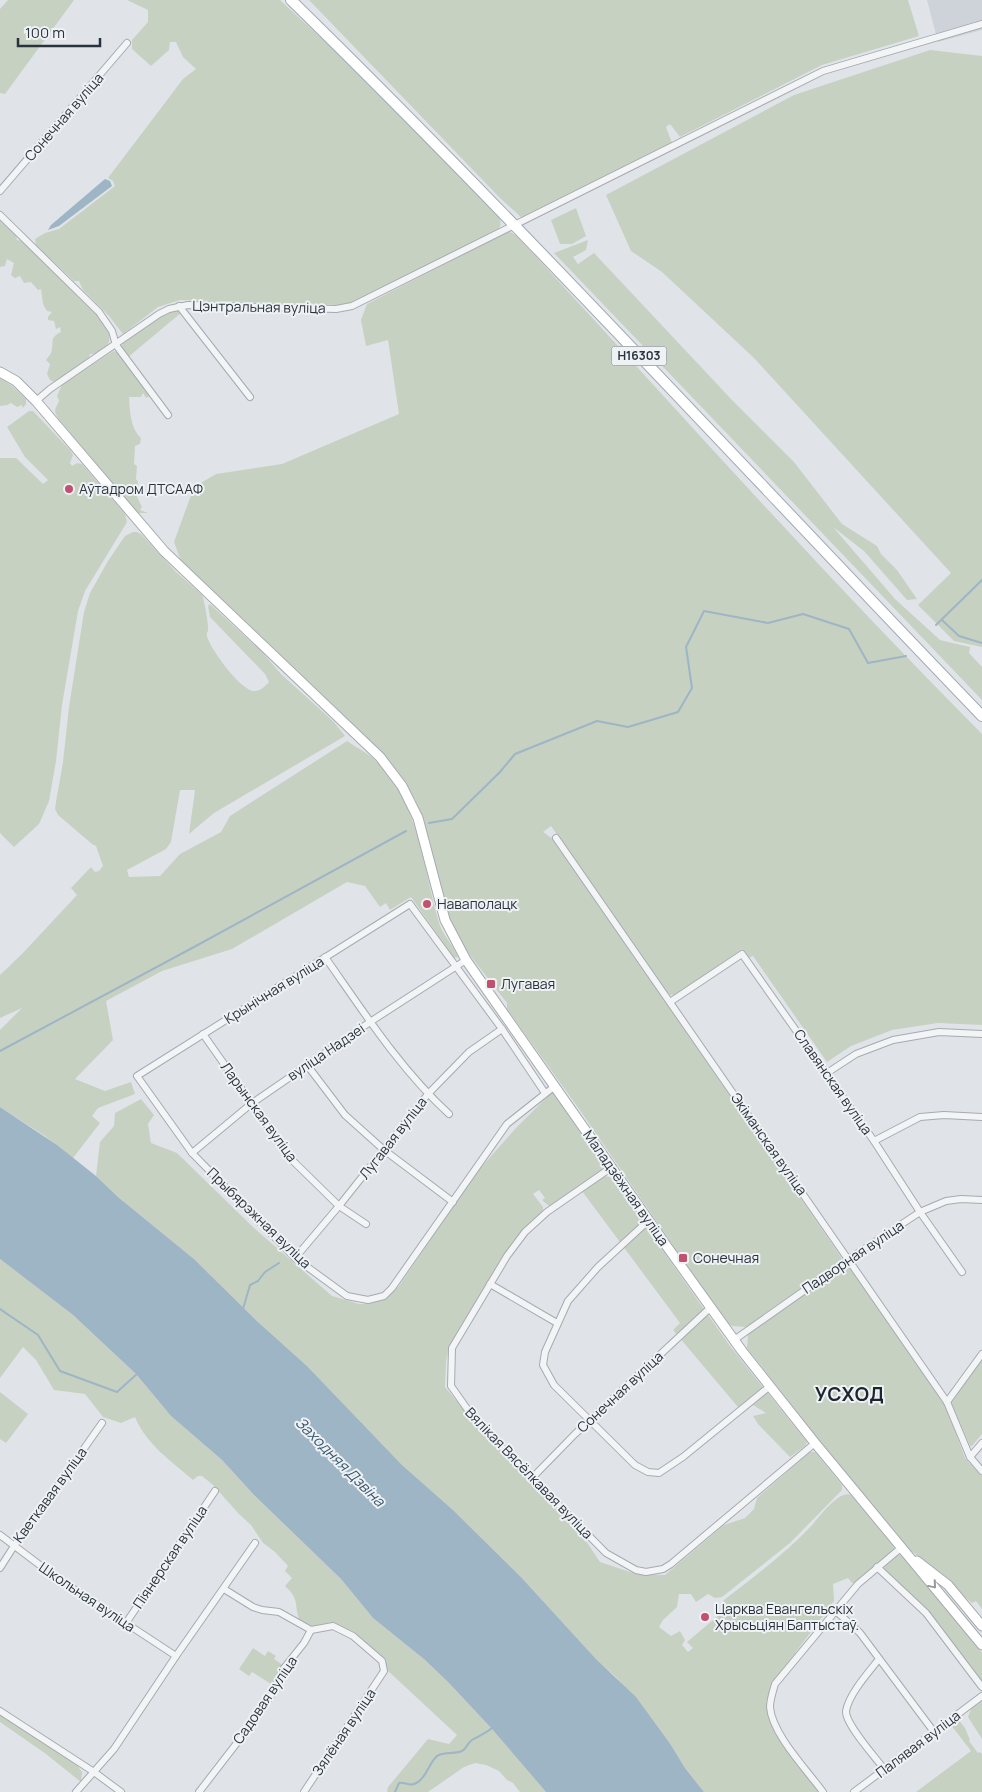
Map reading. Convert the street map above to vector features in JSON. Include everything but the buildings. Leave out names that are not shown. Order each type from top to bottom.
[{"type":"main road","name":"Н16303","points":[[291,0],[361,68],[514,225],[982,716]]},
{"type":"main road","name":"Маладзёжная вуліца","points":[[1,372],[16,381],[36,401],[164,551],[380,757],[402,786],[411,802],[421,827],[445,920],[466,960],[648,1221],[734,1340],[815,1443],[982,1644]]},
{"type":"main road","name":"Маладзёжная вуліца","points":[[902,1547],[910,1556],[937,1575],[982,1626]]},
{"type":"street","name":"Цэнтральная вуліца","points":[[36,401],[159,314],[179,306],[336,309],[360,303],[823,71],[982,24]]},
{"type":"street","name":"Сонечная вуліца","points":[[0,191],[128,43]]},
{"type":"street","points":[[0,215],[99,312],[112,331],[116,345],[168,415]]},
{"type":"street","points":[[179,306],[250,397]]},
{"type":"street","name":"Экіманская вуліца","points":[[556,838],[947,1402],[970,1457],[982,1471]]},
{"type":"street","name":"Крынічная вуліца","points":[[137,1076],[410,904],[457,966]]},
{"type":"street","name":"Славянская вуліца","points":[[670,1002],[742,954],[827,1073],[962,1272]]},
{"type":"street","points":[[326,957],[370,1022],[428,1094],[449,1114]]},
{"type":"street","name":"вуліца Надзеі","points":[[192,1153],[251,1104],[370,1022],[466,960]]},
{"type":"street","points":[[457,966],[545,1093]]},
{"type":"street","name":"Лугавая вуліца","points":[[296,1258],[340,1206],[428,1094],[470,1052],[502,1029]]},
{"type":"street","points":[[827,1073],[856,1054],[893,1040],[939,1032],[982,1034]]},
{"type":"street","name":"Ларынская вуліца","points":[[203,1034],[290,1158],[340,1206],[366,1224]]},
{"type":"street","points":[[307,1065],[345,1115],[384,1150],[453,1202]]},
{"type":"street","name":"Прыбярэжная вуліца","points":[[137,1076],[192,1153],[296,1258],[347,1296],[368,1300],[384,1296],[392,1288],[507,1124],[555,1086]]},
{"type":"street","points":[[874,1141],[920,1117],[944,1115],[982,1117]]},
{"type":"street","name":"Вялікая Вясёлкавая вуліца","points":[[612,1167],[548,1212],[525,1232],[507,1256],[452,1348],[451,1386],[476,1420],[606,1553],[636,1570],[646,1572],[655,1572],[672,1564],[815,1443]]},
{"type":"street","name":"Падворная вуліца","points":[[734,1340],[849,1259],[920,1212],[946,1201],[960,1199],[982,1200]]},
{"type":"street","points":[[648,1221],[598,1267],[568,1301],[545,1352],[543,1365],[554,1385],[635,1465],[648,1472],[659,1473],[683,1457],[770,1386]]},
{"type":"street","points":[[490,1284],[557,1323]]},
{"type":"street","name":"Сонечная вуліца","points":[[532,1478],[590,1420],[710,1308]]},
{"type":"street","points":[[947,1402],[982,1354]]},
{"type":"street","name":"Кветкавая вуліца","points":[[0,1568],[102,1423]]},
{"type":"street","points":[[970,1457],[982,1443]]},
{"type":"street","name":"Піянерская вуліца","points":[[126,1623],[214,1491]]},
{"type":"street","name":"Школьная вуліца","points":[[0,1535],[57,1578],[176,1656]]},
{"type":"street","points":[[76,1792],[114,1749],[176,1656],[255,1544]]},
{"type":"street","points":[[823,1792],[780,1736],[774,1725],[770,1704],[775,1684],[858,1584],[902,1547]]},
{"type":"street","points":[[877,1567],[926,1613],[982,1687]]},
{"type":"street","points":[[224,1590],[253,1608],[280,1612],[312,1630]]},
{"type":"street","points":[[836,1611],[860,1633],[934,1732]]},
{"type":"street","name":"Зялёная вуліца","points":[[304,1792],[384,1672],[382,1662],[354,1636],[333,1626],[312,1630]]},
{"type":"street","name":"Садовая вуліца","points":[[199,1792],[261,1710],[272,1694],[284,1668],[312,1630]]},
{"type":"street","points":[[879,1659],[854,1694],[846,1711],[853,1728],[884,1769]]},
{"type":"street","name":"Палявая вуліца","points":[[854,1792],[982,1696]]},
{"type":"street","points":[[0,1711],[94,1772],[121,1792]]},
{"type":"shaded area","points":[[927,0],[982,0],[982,30],[938,42]]},
{"type":"green space","points":[[8,0],[74,0],[5,94],[0,93],[0,9]]},
{"type":"green space","points":[[127,0],[280,0],[359,73],[480,197],[499,217],[500,227],[343,305],[180,300],[158,307],[123,334],[109,316],[83,290],[79,281],[74,281],[36,245],[35,239],[45,233],[59,229],[115,186],[113,181],[108,178],[183,79],[196,69],[183,57],[176,42],[170,42],[169,50],[151,66],[132,49],[132,40],[148,22],[148,10]]},
{"type":"green space","points":[[309,0],[908,0],[919,36],[822,65],[680,137],[670,124],[666,127],[672,143],[522,218],[500,198]]},
{"type":"green space","points":[[930,50],[982,56],[982,647],[954,641],[918,605],[951,573],[754,358],[662,272],[631,251],[606,195],[794,95]]},
{"type":"green space","points":[[576,208],[586,236],[572,244],[560,244],[551,220]]},
{"type":"green space","points":[[0,220],[16,235],[17,240],[22,241],[88,304],[104,323],[109,333],[109,341],[104,348],[94,354],[90,354],[88,360],[54,382],[50,380],[47,374],[50,364],[46,360],[51,353],[53,339],[61,332],[60,327],[56,329],[54,321],[48,320],[52,312],[47,311],[43,304],[41,289],[38,290],[31,282],[24,283],[20,276],[15,278],[11,275],[14,263],[7,259],[5,266],[0,267]]},
{"type":"green space","points":[[510,232],[517,236],[805,550],[982,734],[982,1025],[938,1023],[892,1030],[851,1046],[827,1062],[753,956],[748,958],[742,949],[675,995],[670,995],[551,826],[543,832],[553,839],[841,1257],[841,1262],[746,1327],[732,1326],[726,1322],[579,1109],[507,1009],[507,1003],[455,936],[441,897],[430,842],[415,799],[383,754],[182,564],[174,542],[194,487],[216,474],[282,464],[399,414],[388,340],[366,346],[361,320],[367,304]]},
{"type":"green space","points":[[588,240],[586,250],[573,257],[578,264],[594,253],[732,400],[794,462],[842,524],[877,546],[881,554],[897,570],[917,599],[907,600],[864,551],[833,527],[895,599],[940,640],[970,647],[969,653],[982,667],[982,700],[554,253]]},
{"type":"green space","points":[[179,309],[182,312],[127,358],[121,348],[124,341],[160,316]]},
{"type":"green space","points":[[113,351],[118,352],[151,395],[146,398],[143,393],[141,397],[129,397],[133,424],[141,438],[140,444],[135,446],[134,464],[137,466],[137,497],[142,507],[140,510],[148,513],[138,513],[55,412],[59,400],[57,396],[62,385]]},
{"type":"green space","points":[[0,378],[26,399],[26,404],[23,408],[22,405],[17,407],[11,403],[0,406]]},
{"type":"green space","points":[[29,411],[33,411],[70,450],[73,455],[70,463],[72,466],[77,463],[82,464],[125,514],[127,522],[85,591],[78,611],[62,705],[56,761],[49,801],[39,824],[14,847],[0,833],[0,458],[16,458],[43,484],[48,480],[25,457],[7,427]]},
{"type":"green space","points":[[133,532],[142,535],[176,572],[202,595],[207,618],[209,642],[226,668],[247,689],[258,691],[269,682],[265,674],[210,617],[208,606],[210,604],[262,652],[281,674],[334,722],[345,736],[214,813],[189,834],[195,790],[180,790],[171,842],[166,849],[127,870],[129,877],[160,876],[180,854],[221,832],[230,816],[347,741],[378,763],[392,780],[403,798],[418,838],[439,923],[458,957],[454,958],[411,897],[390,910],[386,903],[380,907],[365,886],[347,882],[232,949],[162,971],[106,1001],[113,1040],[75,1079],[105,1091],[131,1082],[135,1094],[98,1108],[92,1116],[100,1123],[73,1158],[45,1136],[0,1107],[0,1030],[22,1008],[0,1018],[0,975],[77,895],[71,888],[91,867],[95,872],[99,871],[103,866],[96,846],[58,815],[55,809],[84,612],[90,593],[108,561],[125,536]]},
{"type":"green space","points":[[553,1092],[603,1168],[600,1172],[549,1206],[542,1200],[545,1198],[539,1190],[533,1194],[543,1207],[543,1211],[522,1232],[449,1347],[446,1361],[445,1387],[473,1421],[586,1541],[600,1562],[636,1574],[665,1575],[724,1525],[745,1518],[754,1509],[757,1498],[810,1452],[815,1452],[842,1485],[842,1490],[790,1543],[722,1597],[715,1598],[708,1594],[696,1602],[691,1594],[679,1594],[677,1607],[663,1620],[659,1627],[671,1636],[680,1631],[685,1640],[682,1645],[688,1652],[693,1648],[687,1642],[726,1609],[723,1606],[724,1600],[792,1545],[836,1500],[846,1494],[851,1495],[893,1545],[894,1549],[855,1583],[852,1583],[848,1578],[833,1584],[834,1601],[772,1684],[772,1725],[819,1792],[704,1792],[685,1768],[671,1745],[618,1679],[596,1659],[520,1576],[453,1510],[402,1465],[307,1366],[258,1322],[194,1259],[118,1197],[96,1176],[100,1142],[114,1126],[115,1113],[141,1099],[154,1115],[148,1124],[151,1143],[177,1153],[254,1228],[332,1296],[359,1304],[369,1304],[385,1299],[399,1286],[477,1172],[516,1128],[548,1096],[546,1094]]},
{"type":"green space","points":[[604,1176],[610,1177],[613,1180],[730,1346],[807,1442],[805,1446],[790,1457],[758,1424],[753,1416],[766,1413],[753,1405],[743,1413],[673,1330],[680,1323],[582,1191]]},
{"type":"green space","points":[[0,1259],[73,1315],[136,1374],[171,1416],[222,1460],[254,1495],[341,1579],[373,1618],[425,1660],[448,1682],[492,1729],[546,1792],[520,1792],[499,1771],[486,1765],[475,1763],[464,1767],[428,1792],[387,1792],[388,1787],[428,1739],[449,1744],[457,1735],[387,1670],[385,1661],[355,1633],[332,1622],[313,1626],[300,1621],[295,1599],[285,1586],[292,1578],[285,1571],[288,1566],[275,1552],[263,1543],[251,1525],[213,1485],[202,1476],[198,1476],[193,1480],[160,1452],[146,1436],[135,1417],[121,1423],[103,1417],[85,1394],[54,1390],[36,1360],[23,1347],[0,1378]]},
{"type":"green space","points":[[848,1266],[945,1404],[965,1458],[982,1476],[982,1609],[976,1601],[972,1603],[961,1594],[949,1579],[910,1550],[836,1461],[747,1348],[748,1334]]},
{"type":"green space","points":[[982,1359],[982,1434],[970,1446],[951,1402]]},
{"type":"green space","points":[[0,1392],[28,1414],[6,1443],[0,1439]]},
{"type":"green space","points":[[897,1555],[903,1555],[982,1653],[982,1682],[924,1609],[884,1570],[885,1565]]},
{"type":"green space","points":[[253,1648],[265,1656],[268,1651],[276,1656],[274,1659],[283,1665],[274,1686],[252,1672],[249,1676],[239,1669]]},
{"type":"green space","points":[[982,1701],[982,1739],[968,1717],[971,1709]]},
{"type":"green space","points":[[0,1714],[77,1765],[82,1772],[81,1782],[46,1754],[0,1722]]},
{"type":"green space","points":[[958,1719],[965,1728],[969,1741],[978,1753],[982,1754],[982,1792],[916,1792],[971,1751],[951,1725]]},
{"type":"water","points":[[105,179],[110,181],[112,186],[59,226],[48,230],[51,225]]},
{"type":"water","name":"Заходняя Дзвіна","points":[[0,1107],[57,1145],[96,1176],[118,1197],[194,1259],[258,1322],[307,1366],[402,1465],[453,1510],[520,1576],[596,1659],[636,1697],[704,1792],[546,1792],[492,1729],[448,1682],[425,1660],[373,1618],[341,1579],[254,1495],[222,1460],[171,1416],[136,1374],[73,1315],[0,1259]]},
{"type":"waterway","points":[[936,625],[982,580]]},
{"type":"waterway","points":[[429,823],[452,819],[500,772],[515,754],[597,721],[628,727],[678,712],[692,688],[686,647],[704,611],[768,623],[803,614],[849,629],[868,663],[906,656]]},
{"type":"waterway","points":[[942,620],[959,636],[982,643]]},
{"type":"waterway","points":[[0,1051],[406,831]]},
{"type":"waterway","points":[[243,1309],[250,1285],[258,1281],[265,1272],[279,1263]]},
{"type":"waterway","points":[[0,1309],[38,1335],[60,1371],[117,1392],[138,1373]]},
{"type":"waterway","points":[[395,1792],[399,1783],[412,1784],[418,1782],[436,1757],[442,1754],[462,1751],[470,1741],[492,1728]]},
{"type":"place","name":"Аўтадром ДТСААФ","points":[[69,489]]},
{"type":"place","name":"Наваполацк","points":[[427,904]]},
{"type":"place","name":"Лугавая","points":[[491,984]]},
{"type":"place","name":"Сонечная","points":[[683,1258]]},
{"type":"place","name":"Царква Евангельскіх Хрысьціян Баптыстаў.","points":[[705,1617]]},
{"type":"district","name":"УСХОД","points":[[850,1394]]}]
